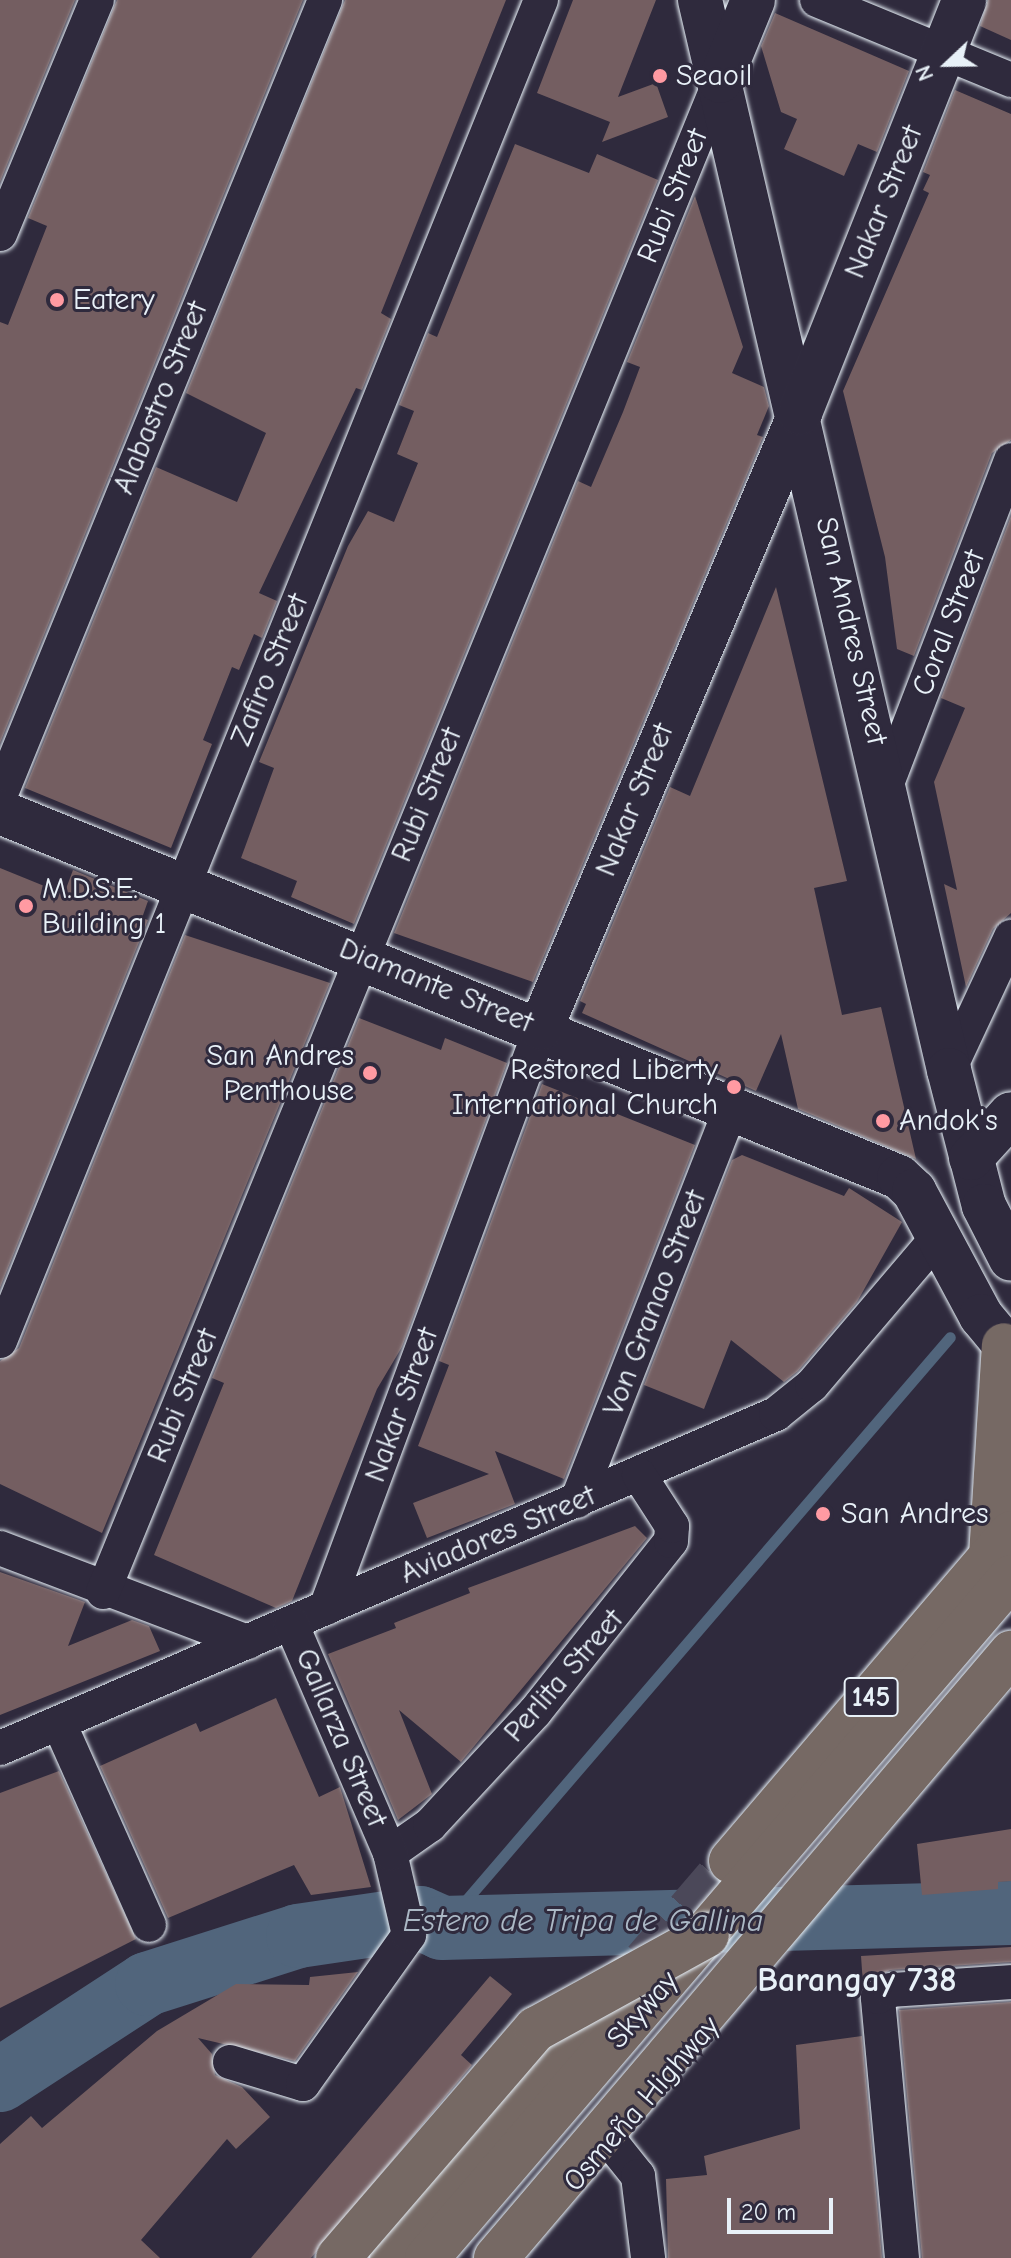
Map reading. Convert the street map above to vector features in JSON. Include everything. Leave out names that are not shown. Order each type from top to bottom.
[{"type":"main road","points":[[1004,1555],[1008,1348]]},
{"type":"main road","name":"145","points":[[731,1861],[1004,1555]]},
{"type":"main road","name":"Skyway","points":[[427,2258],[707,1935],[1004,1555]]},
{"type":"main road","name":"Skyway","points":[[496,2258],[1011,1653]]},
{"type":"main road","points":[[855,1859],[1011,1672]]},
{"type":"main road","points":[[338,2258],[536,2029],[707,1935]]},
{"type":"main road","name":"Osmeña Highway","points":[[510,2258],[774,1950]]},
{"type":"main road","points":[[392,2258],[645,1961]]},
{"type":"street","points":[[1,231],[97,0]]},
{"type":"street","name":"Alabastro Street","points":[[0,796],[325,0]]},
{"type":"street","name":"Zafiro Street","points":[[0,1341],[541,0]]},
{"type":"street","name":"San Andres Street","points":[[700,0],[800,413],[949,1070],[984,1206],[1011,1259]]},
{"type":"street","name":"Rubi Street","points":[[103,1592],[753,0]]},
{"type":"street","points":[[817,0],[1011,80]]},
{"type":"street","name":"Nakar Street","points":[[326,1608],[541,1028],[800,413],[964,0]]},
{"type":"street","name":"Coral Street","points":[[886,786],[1011,460]]},
{"type":"street","name":"Diamante Street","points":[[0,812],[732,1105],[899,1177],[914,1191],[937,1238],[1008,1348]]},
{"type":"street","points":[[949,1070],[1011,937]]},
{"type":"street","name":"Von Granao Street","points":[[577,1501],[732,1105]]},
{"type":"street","points":[[971,1158],[1011,1114]]},
{"type":"street","name":"Aviadores Street","points":[[0,1748],[776,1414],[812,1385],[937,1238]]},
{"type":"street","name":"Perlita Street","points":[[390,1853],[430,1825],[535,1712],[671,1541],[672,1526],[639,1475]]},
{"type":"street","points":[[0,1548],[103,1592],[248,1642]]},
{"type":"street","name":"Gallarza Street","points":[[230,2062],[303,2084],[409,1935],[405,1899],[390,1853],[291,1623]]},
{"type":"street","points":[[59,1723],[149,1925]]},
{"type":"street","points":[[902,2258],[878,1997],[891,1990],[1011,1982]]},
{"type":"street","points":[[610,2141],[638,2176],[648,2258]]},
{"type":"building","points":[[0,0],[75,0],[0,182]]},
{"type":"building","points":[[117,0],[303,0],[0,743],[0,322],[8,325],[47,226],[28,218]]},
{"type":"building","points":[[345,0],[506,0],[381,313],[391,319],[362,390],[356,388],[259,593],[277,601],[262,638],[254,634],[239,670],[232,667],[203,740],[212,744],[171,848],[25,788],[156,467],[237,502],[266,433],[186,393]]},
{"type":"building","points":[[573,0],[656,0],[618,97],[656,83],[668,117],[602,142],[610,122],[537,93]]},
{"type":"building","points":[[988,0],[1011,0],[1011,40],[980,26]]},
{"type":"building","points":[[775,13],[909,71],[877,152],[858,144],[844,176],[784,149],[797,119],[781,112],[761,46]]},
{"type":"building","points":[[955,90],[1011,114],[1011,440],[992,453],[914,656],[897,649],[885,557],[843,391],[929,193],[923,190],[930,175],[923,172]]},
{"type":"building","points":[[515,144],[589,173],[597,154],[658,180],[354,924],[291,897],[297,881],[241,858],[274,768],[259,762],[348,546],[368,511],[394,522],[418,463],[397,454],[414,411],[399,405],[428,333],[437,337]]},
{"type":"building","points":[[695,196],[743,347],[732,373],[764,387],[769,406],[757,435],[763,437],[533,982],[394,933],[578,481],[591,487],[623,412],[640,367],[627,362]]},
{"type":"building","points":[[1011,516],[1011,913],[993,929],[966,987],[944,884],[957,890],[934,782],[965,708],[941,698]]},
{"type":"building","points":[[776,587],[847,881],[814,888],[842,1015],[881,1007],[916,1159],[798,1109],[781,1034],[756,1091],[582,1013],[586,1004],[580,1001],[670,787],[690,796]]},
{"type":"building","points":[[0,868],[64,894],[73,870],[148,901],[142,918],[148,920],[0,1288]]},
{"type":"building","points":[[185,935],[330,983],[102,1533],[0,1484],[0,1361],[19,1348]]},
{"type":"building","points":[[359,1018],[441,1050],[445,1038],[507,1063],[402,1347],[377,1389],[292,1601],[276,1608],[154,1555],[224,1383],[212,1378]]},
{"type":"building","points":[[542,1084],[695,1145],[564,1479],[495,1451],[515,1504],[427,1538],[413,1503],[489,1474],[418,1446],[449,1365],[439,1361]]},
{"type":"building","points":[[742,1155],[844,1196],[849,1188],[902,1222],[857,1302],[798,1371],[784,1382],[731,1340],[704,1409],[644,1385],[732,1160]]},
{"type":"building","points":[[635,1526],[647,1538],[461,1762],[399,1710],[432,1794],[398,1820],[328,1654],[396,1628],[394,1623],[470,1593],[468,1588]]},
{"type":"building","points":[[0,1572],[85,1602],[68,1646],[132,1620],[149,1626],[160,1651],[0,1715]]},
{"type":"building","points":[[276,1698],[319,1797],[340,1787],[371,1887],[311,1895],[294,1865],[168,1918],[100,1766],[196,1723],[200,1732]]},
{"type":"building","points":[[59,1771],[136,1939],[0,2008],[0,1793]]},
{"type":"building","points":[[1011,1829],[1011,1881],[998,1882],[998,1889],[922,1895],[917,1844]]},
{"type":"building","points":[[1011,1947],[1011,1962],[890,1970],[863,1985],[861,1956]]},
{"type":"building","points":[[358,1972],[295,2061],[198,2038],[212,2054],[215,2075],[242,2087],[270,2117],[236,2149],[227,2139],[141,2240],[160,2258],[0,2258],[0,2144],[31,2116],[42,2128],[157,2031],[236,1984],[309,1985],[310,1977]]},
{"type":"building","points":[[490,1976],[512,1994],[461,2055],[472,2065],[311,2258],[251,2258]]},
{"type":"building","points":[[1011,2002],[1011,2258],[922,2258],[899,2010]]},
{"type":"building","points":[[862,2036],[882,2258],[668,2258],[666,2179],[707,2175],[704,2156],[800,2129],[796,2045]]},
{"type":"waterway","points":[[442,1928],[950,1337]]},
{"type":"waterway","name":"Estero de Tripa de Gallina","points":[[0,2080],[147,1984],[298,1936],[420,1918],[442,1928],[1011,1913]]},
{"type":"tunnel","points":[[645,1961],[731,1861]]},
{"type":"place","name":"Seaoil","points":[[660,76]]},
{"type":"place","name":"Eatery","points":[[57,300]]},
{"type":"place","name":"M.D.S.E. Building 1","points":[[26,906]]},
{"type":"place","name":"San Andres Penthouse","points":[[370,1073]]},
{"type":"place","name":"Restored Liberty International Church","points":[[734,1087]]},
{"type":"place","name":"Andok's","points":[[883,1121]]},
{"type":"place","name":"San Andres","points":[[823,1514]]},
{"type":"district","name":"Barangay 738","points":[[857,1981]]}]
